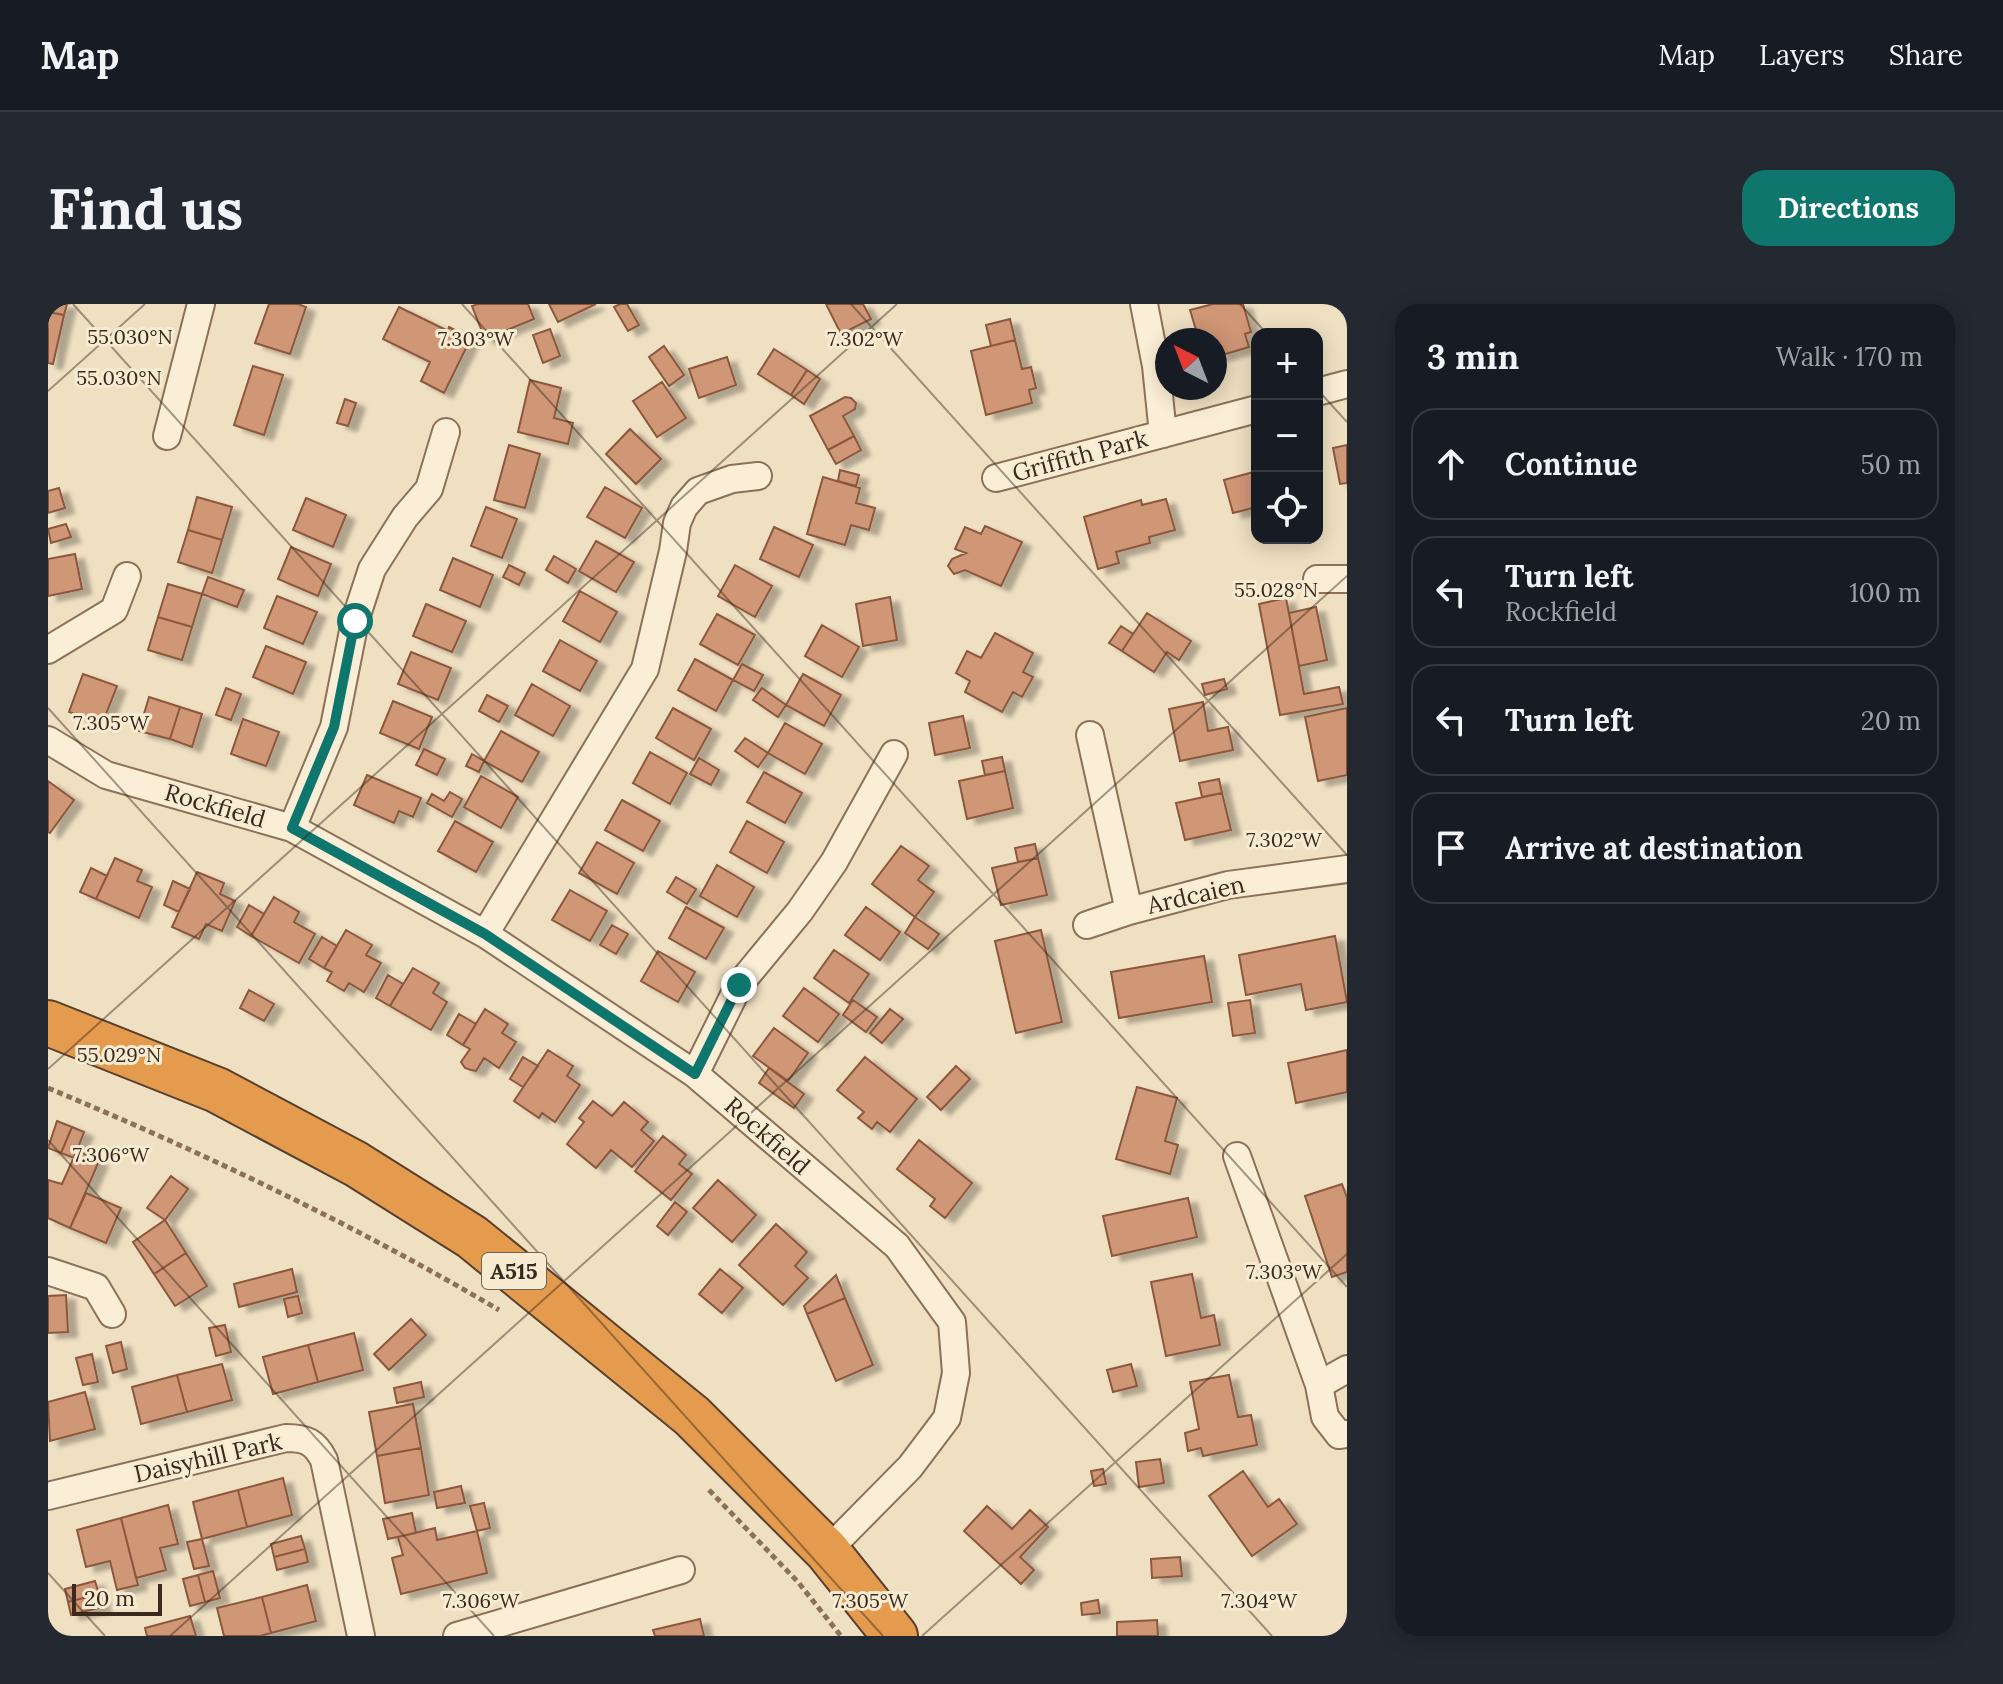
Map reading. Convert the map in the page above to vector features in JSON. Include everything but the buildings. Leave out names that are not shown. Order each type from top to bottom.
[{"type":"highway","name":"A515","points":[[48,1023],[217,1090],[356,1164],[472,1237],[692,1416],[827,1551],[895,1636]]},
{"type":"street","points":[[167,436],[201,304]]},
{"type":"street","name":"Griffith Park","points":[[1144,304],[1156,366],[1163,434]]},
{"type":"street","points":[[1323,390],[1347,384]]},
{"type":"street","name":"Griffith Park","points":[[996,478],[1251,411]]},
{"type":"street","points":[[292,828],[334,727],[355,621],[372,569],[405,517],[429,489],[446,432]]},
{"type":"street","points":[[485,934],[645,669],[677,523],[684,507],[698,491],[732,479],[758,476]]},
{"type":"street","points":[[48,650],[114,610],[127,576]]},
{"type":"street","points":[[1317,579],[1347,579]]},
{"type":"street","name":"Ardcaien","points":[[1090,735],[1129,911],[1228,885],[1347,869]]},
{"type":"street","name":"Rockfield","points":[[48,740],[106,775],[292,828],[485,934],[695,1074],[897,1246],[952,1322],[956,1373],[947,1418],[910,1467],[827,1551]]},
{"type":"street","points":[[695,1074],[739,985],[800,911],[834,862],[894,754]]},
{"type":"street","points":[[1087,925],[1129,911]]},
{"type":"street","points":[[1237,1156],[1319,1385],[1325,1417],[1339,1435],[1347,1434]]},
{"type":"street","points":[[48,1271],[96,1287],[112,1314]]},
{"type":"street","points":[[1319,1385],[1347,1369]]},
{"type":"street","name":"Daisyhill Park","points":[[48,1496],[286,1438],[304,1438],[318,1447],[324,1460],[361,1636]]},
{"type":"street","points":[[457,1636],[681,1570]]},
{"type":"path","points":[[48,1088],[235,1171],[420,1263],[500,1310]]},
{"type":"path","points":[[698,1478],[798,1582],[841,1636]]},
{"type":"route","points":[[355,621],[334,727],[292,828],[485,934],[695,1074],[739,985]]}]
